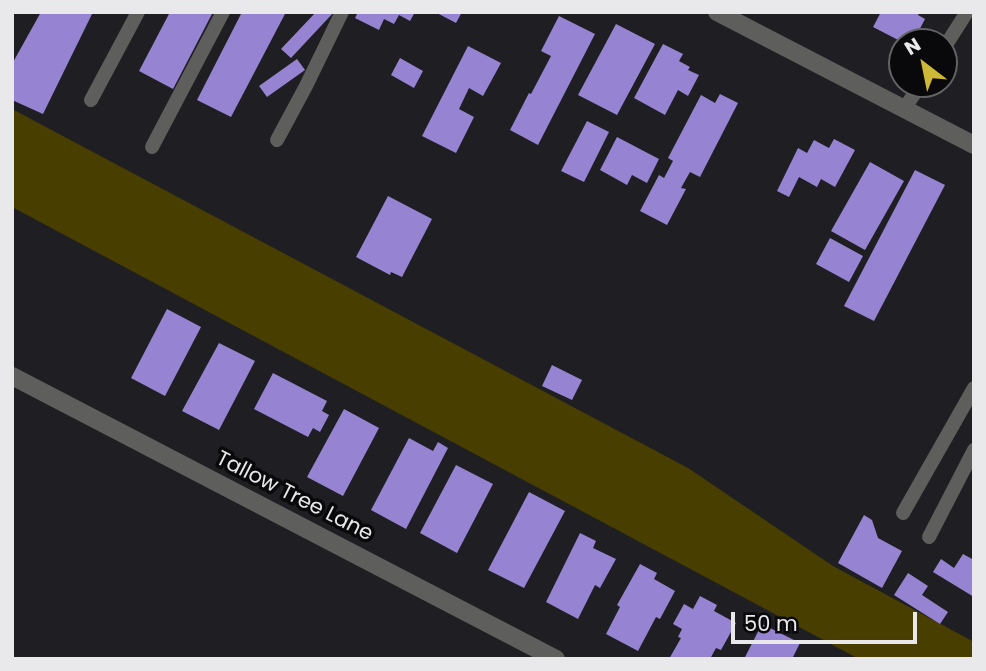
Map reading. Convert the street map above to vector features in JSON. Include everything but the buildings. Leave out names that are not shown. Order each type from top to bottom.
[{"type":"street","points":[[716,12],[974,145]]},
{"type":"street","name":"Tallow Tree Lane","points":[[12,376],[556,659]]},
{"type":"lane","points":[[90,100],[138,12]]},
{"type":"lane","points":[[152,147],[223,12]]},
{"type":"lane","points":[[277,140],[342,12]]},
{"type":"lane","points":[[957,28],[967,12]]},
{"type":"lane","points":[[904,109],[911,98]]},
{"type":"lane","points":[[903,513],[974,388]]},
{"type":"lane","points":[[929,537],[974,450]]},
{"type":"shaded area","points":[[12,109],[688,468],[833,566],[974,642],[974,659],[859,659],[12,207]]}]
